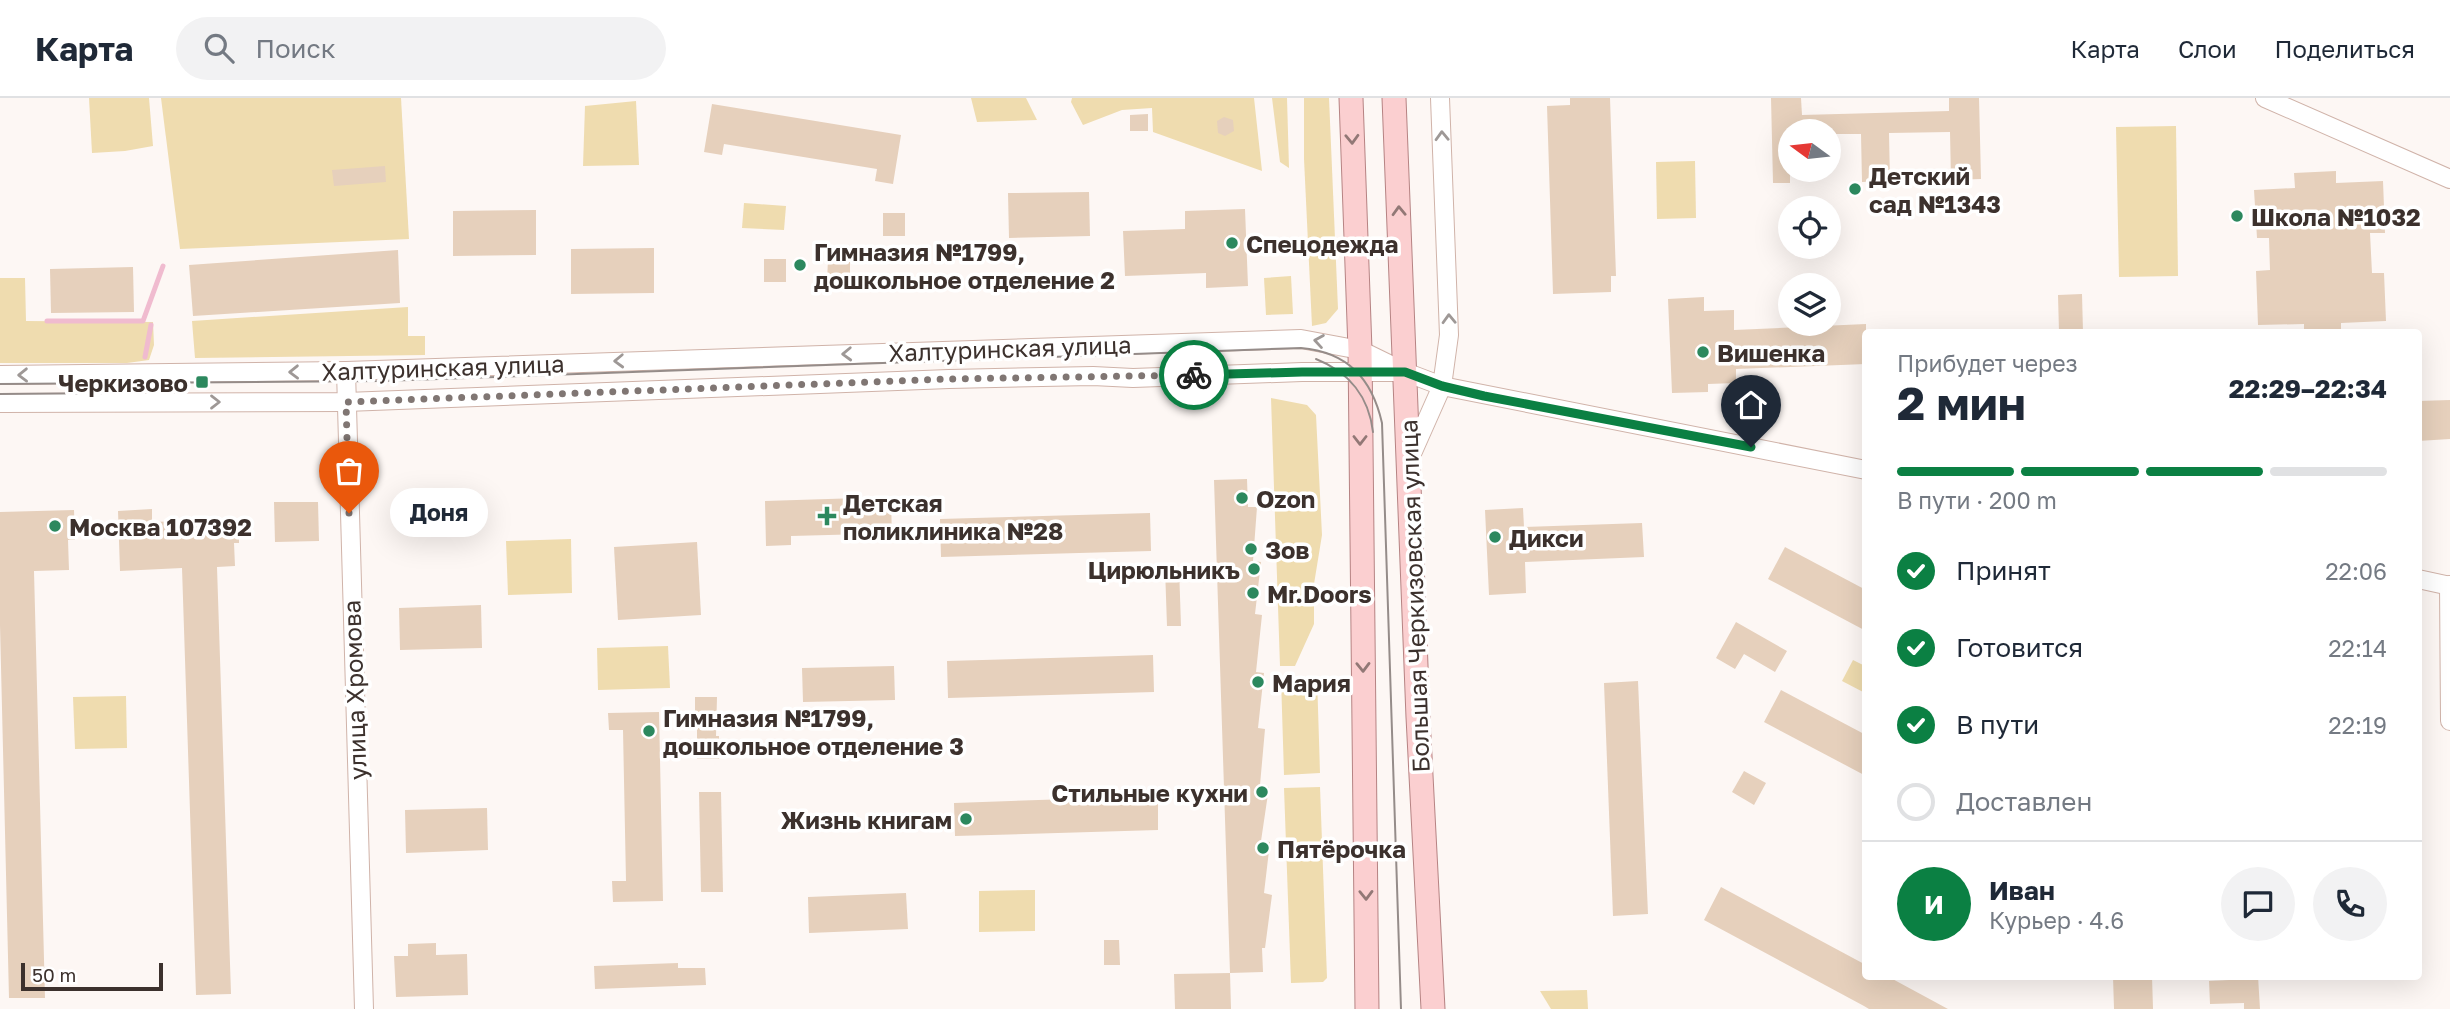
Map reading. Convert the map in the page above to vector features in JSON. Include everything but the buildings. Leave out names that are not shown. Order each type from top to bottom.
[{"type":"main road","name":"Большая Черкизовская улица","points":[[1351,98],[1360,361],[1367,1009]]},
{"type":"main road","name":"Большая Черкизовская улица","points":[[1394,98],[1433,1009]]},
{"type":"street","points":[[1409,461],[1442,386],[1449,335],[1440,98]]},
{"type":"street","points":[[2265,98],[2450,179]]},
{"type":"street","name":"Халтуринская улица","points":[[0,375],[346,371],[1301,339],[1360,361],[1405,372]]},
{"type":"street","name":"Халтуринская улица","points":[[0,403],[346,402],[1360,361]]},
{"type":"street","name":"улица Хромова","points":[[346,371],[364,1009]]},
{"type":"street","points":[[1405,372],[1442,386],[1862,469]]},
{"type":"street","points":[[2422,580],[2450,585],[2450,721]]},
{"type":"shaded area","points":[[89,98],[149,98],[153,146],[92,153]]},
{"type":"shaded area","points":[[161,98],[401,98],[409,239],[180,249]]},
{"type":"shaded area","points":[[971,98],[1026,98],[1037,120],[977,122]]},
{"type":"shaded area","points":[[1072,98],[1254,98],[1262,171],[1153,132],[1152,108],[1122,110],[1083,125],[1071,102]]},
{"type":"shaded area","points":[[1272,98],[1287,98],[1289,168],[1280,162]]},
{"type":"shaded area","points":[[1304,98],[1329,98],[1338,309],[1326,323],[1312,326],[1304,159]]},
{"type":"shaded area","points":[[636,101],[639,165],[583,166],[585,106]]},
{"type":"shaded area","points":[[2176,126],[2178,276],[2119,277],[2116,127]]},
{"type":"shaded area","points":[[1695,161],[1696,218],[1657,219],[1656,162]]},
{"type":"shaded area","points":[[744,203],[786,206],[784,230],[742,228]]},
{"type":"shaded area","points":[[1291,276],[1293,314],[1266,315],[1264,278]]},
{"type":"shaded area","points":[[0,278],[25,278],[26,321],[153,322],[154,345],[149,360],[127,363],[0,363]]},
{"type":"shaded area","points":[[408,307],[408,336],[425,336],[425,355],[195,358],[192,321]]},
{"type":"shaded area","points":[[1271,398],[1307,405],[1316,415],[1322,535],[1314,584],[1314,624],[1295,666],[1280,666]]},
{"type":"shaded area","points":[[571,539],[572,593],[508,595],[506,541]]},
{"type":"shaded area","points":[[668,646],[670,688],[598,690],[597,648]]},
{"type":"shaded area","points":[[1853,660],[1862,664],[1862,691],[1842,681]]},
{"type":"shaded area","points":[[1317,677],[1320,773],[1284,775],[1281,679]]},
{"type":"shaded area","points":[[126,696],[127,748],[75,749],[73,697]]},
{"type":"shaded area","points":[[1320,787],[1327,978],[1323,982],[1291,983],[1284,788]]},
{"type":"shaded area","points":[[1035,890],[1035,931],[979,932],[979,891]]},
{"type":"shaded area","points":[[1587,990],[1588,1009],[1551,1009],[1540,991]]},
{"type":"waterway","points":[[47,321],[143,321],[163,266]]},
{"type":"waterway","points":[[145,357],[151,325]]},
{"type":"tram line","points":[[0,384],[382,381],[1301,348],[1332,355],[1355,370],[1364,381],[1372,393],[1382,423],[1401,1009]]},
{"type":"tram line","points":[[1316,359],[1338,371],[1355,387],[1367,408],[1373,432]]},
{"type":"tram line","points":[[0,394],[120,393]]},
{"type":"way so far","points":[[349,513],[346,402],[949,379],[1194,375]]},
{"type":"place","name":"Детский сад №1343","points":[[1855,189]]},
{"type":"place","name":"Школа №1032","points":[[2237,216]]},
{"type":"place","name":"Спецодежда","points":[[1232,243]]},
{"type":"place","name":"Гимназия №1799, дошкольное отделение 2","points":[[800,265]]},
{"type":"place","name":"Вишенка","points":[[1703,352]]},
{"type":"place","name":"Черкизово","points":[[202,382]]},
{"type":"place","name":"Ozon","points":[[1242,498]]},
{"type":"place","name":"Доня","points":[[349,513]]},
{"type":"place","name":"Детская поликлиника №28","points":[[827,516]]},
{"type":"place","name":"Москва 107392","points":[[55,526]]},
{"type":"place","name":"Дикси","points":[[1495,537]]},
{"type":"place","name":"Зов","points":[[1251,549]]},
{"type":"place","name":"Цирюльникъ","points":[[1254,569]]},
{"type":"place","name":"Mr.Doors","points":[[1253,593]]},
{"type":"place","name":"Мария","points":[[1258,682]]},
{"type":"place","name":"Гимназия №1799, дошкольное отделение 3","points":[[649,731]]},
{"type":"place","name":"Стильные кухни","points":[[1262,792]]},
{"type":"place","name":"Жизнь книгам","points":[[966,819]]},
{"type":"place","name":"Пятёрочка","points":[[1263,848]]},
{"type":"route","points":[[1194,375],[1405,372],[1442,386],[1484,396],[1751,447]]}]
